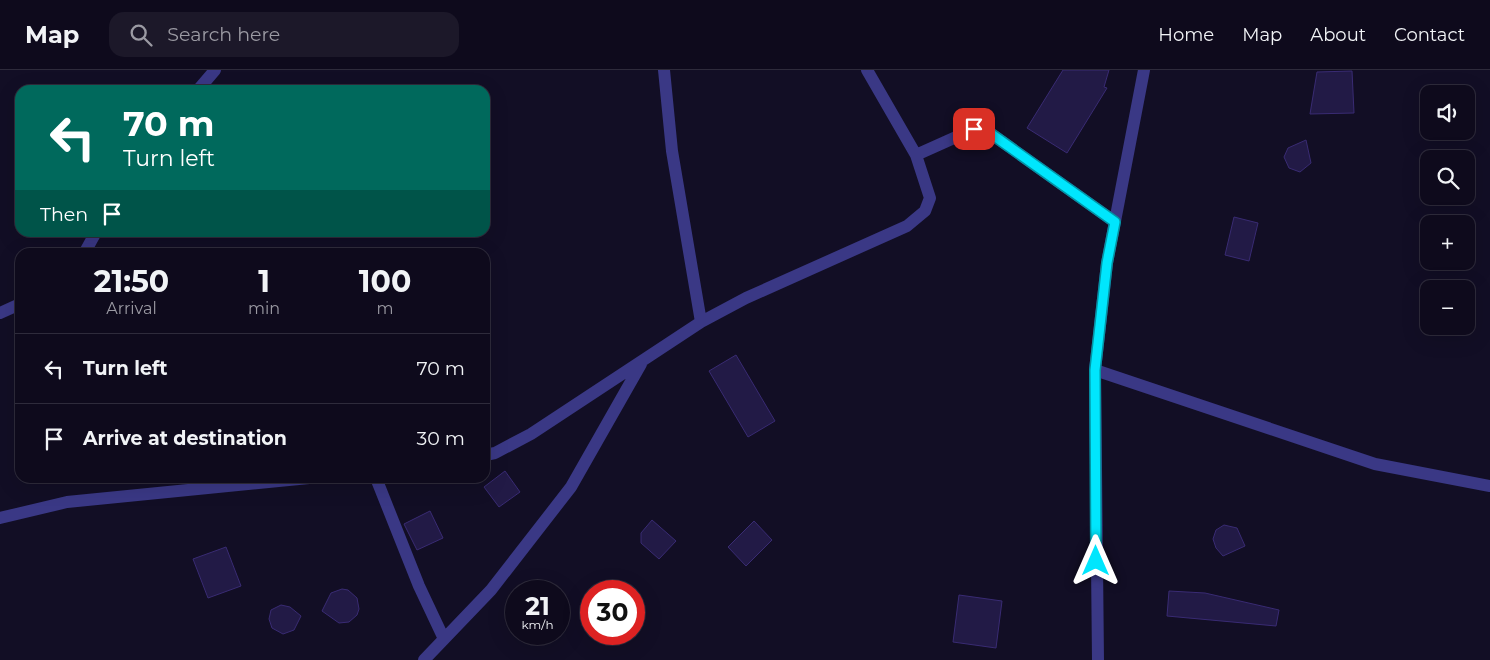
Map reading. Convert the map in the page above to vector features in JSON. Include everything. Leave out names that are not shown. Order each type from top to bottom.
[{"type":"street","points":[[202,85],[215,70]]},
{"type":"street","points":[[664,70],[672,152],[701,322]]},
{"type":"street","points":[[490,454],[531,434],[701,322],[746,298],[907,226],[925,211],[930,198],[916,155],[867,70]]},
{"type":"street","points":[[1098,660],[1095,370],[1107,263],[1144,70]]},
{"type":"street","points":[[916,155],[974,129],[990,133],[1115,222]]},
{"type":"street","points":[[87,248],[93,237]]},
{"type":"street","points":[[0,313],[15,306]]},
{"type":"street","points":[[424,660],[491,590],[571,486],[642,361]]},
{"type":"street","points":[[1095,370],[1375,464],[1490,486]]},
{"type":"street","points":[[0,518],[67,502],[259,483]]},
{"type":"street","points":[[378,483],[419,586],[444,639]]},
{"type":"building","points":[[1063,70],[1109,70],[1104,87],[1107,88],[1067,153],[1027,128]]},
{"type":"building","points":[[1352,71],[1354,113],[1310,114],[1317,72]]},
{"type":"building","points":[[1306,140],[1311,163],[1300,172],[1289,168],[1284,157],[1288,148]]},
{"type":"building","points":[[1234,217],[1258,223],[1249,261],[1225,255]]},
{"type":"building","points":[[736,355],[775,421],[748,437],[709,371]]},
{"type":"building","points":[[505,471],[520,492],[499,507],[484,487]]},
{"type":"building","points":[[430,511],[443,538],[417,550],[404,524]]},
{"type":"building","points":[[652,520],[676,541],[659,559],[641,543],[641,533]]},
{"type":"building","points":[[754,521],[772,540],[746,566],[728,547]]},
{"type":"building","points":[[1224,525],[1237,528],[1245,546],[1223,556],[1216,548],[1213,539],[1216,530]]},
{"type":"building","points":[[226,547],[241,586],[208,598],[193,559]]},
{"type":"building","points":[[342,589],[348,590],[357,598],[359,609],[357,615],[349,622],[339,623],[322,611],[331,593]]},
{"type":"building","points":[[1169,591],[1205,593],[1279,610],[1276,626],[1167,616]]},
{"type":"building","points":[[959,595],[1002,601],[996,648],[953,642]]},
{"type":"building","points":[[281,605],[290,607],[301,616],[294,630],[283,634],[272,628],[269,619],[271,610]]},
{"type":"route","points":[[974,129],[990,133],[1115,222],[1107,263],[1095,370],[1096,561]]}]
